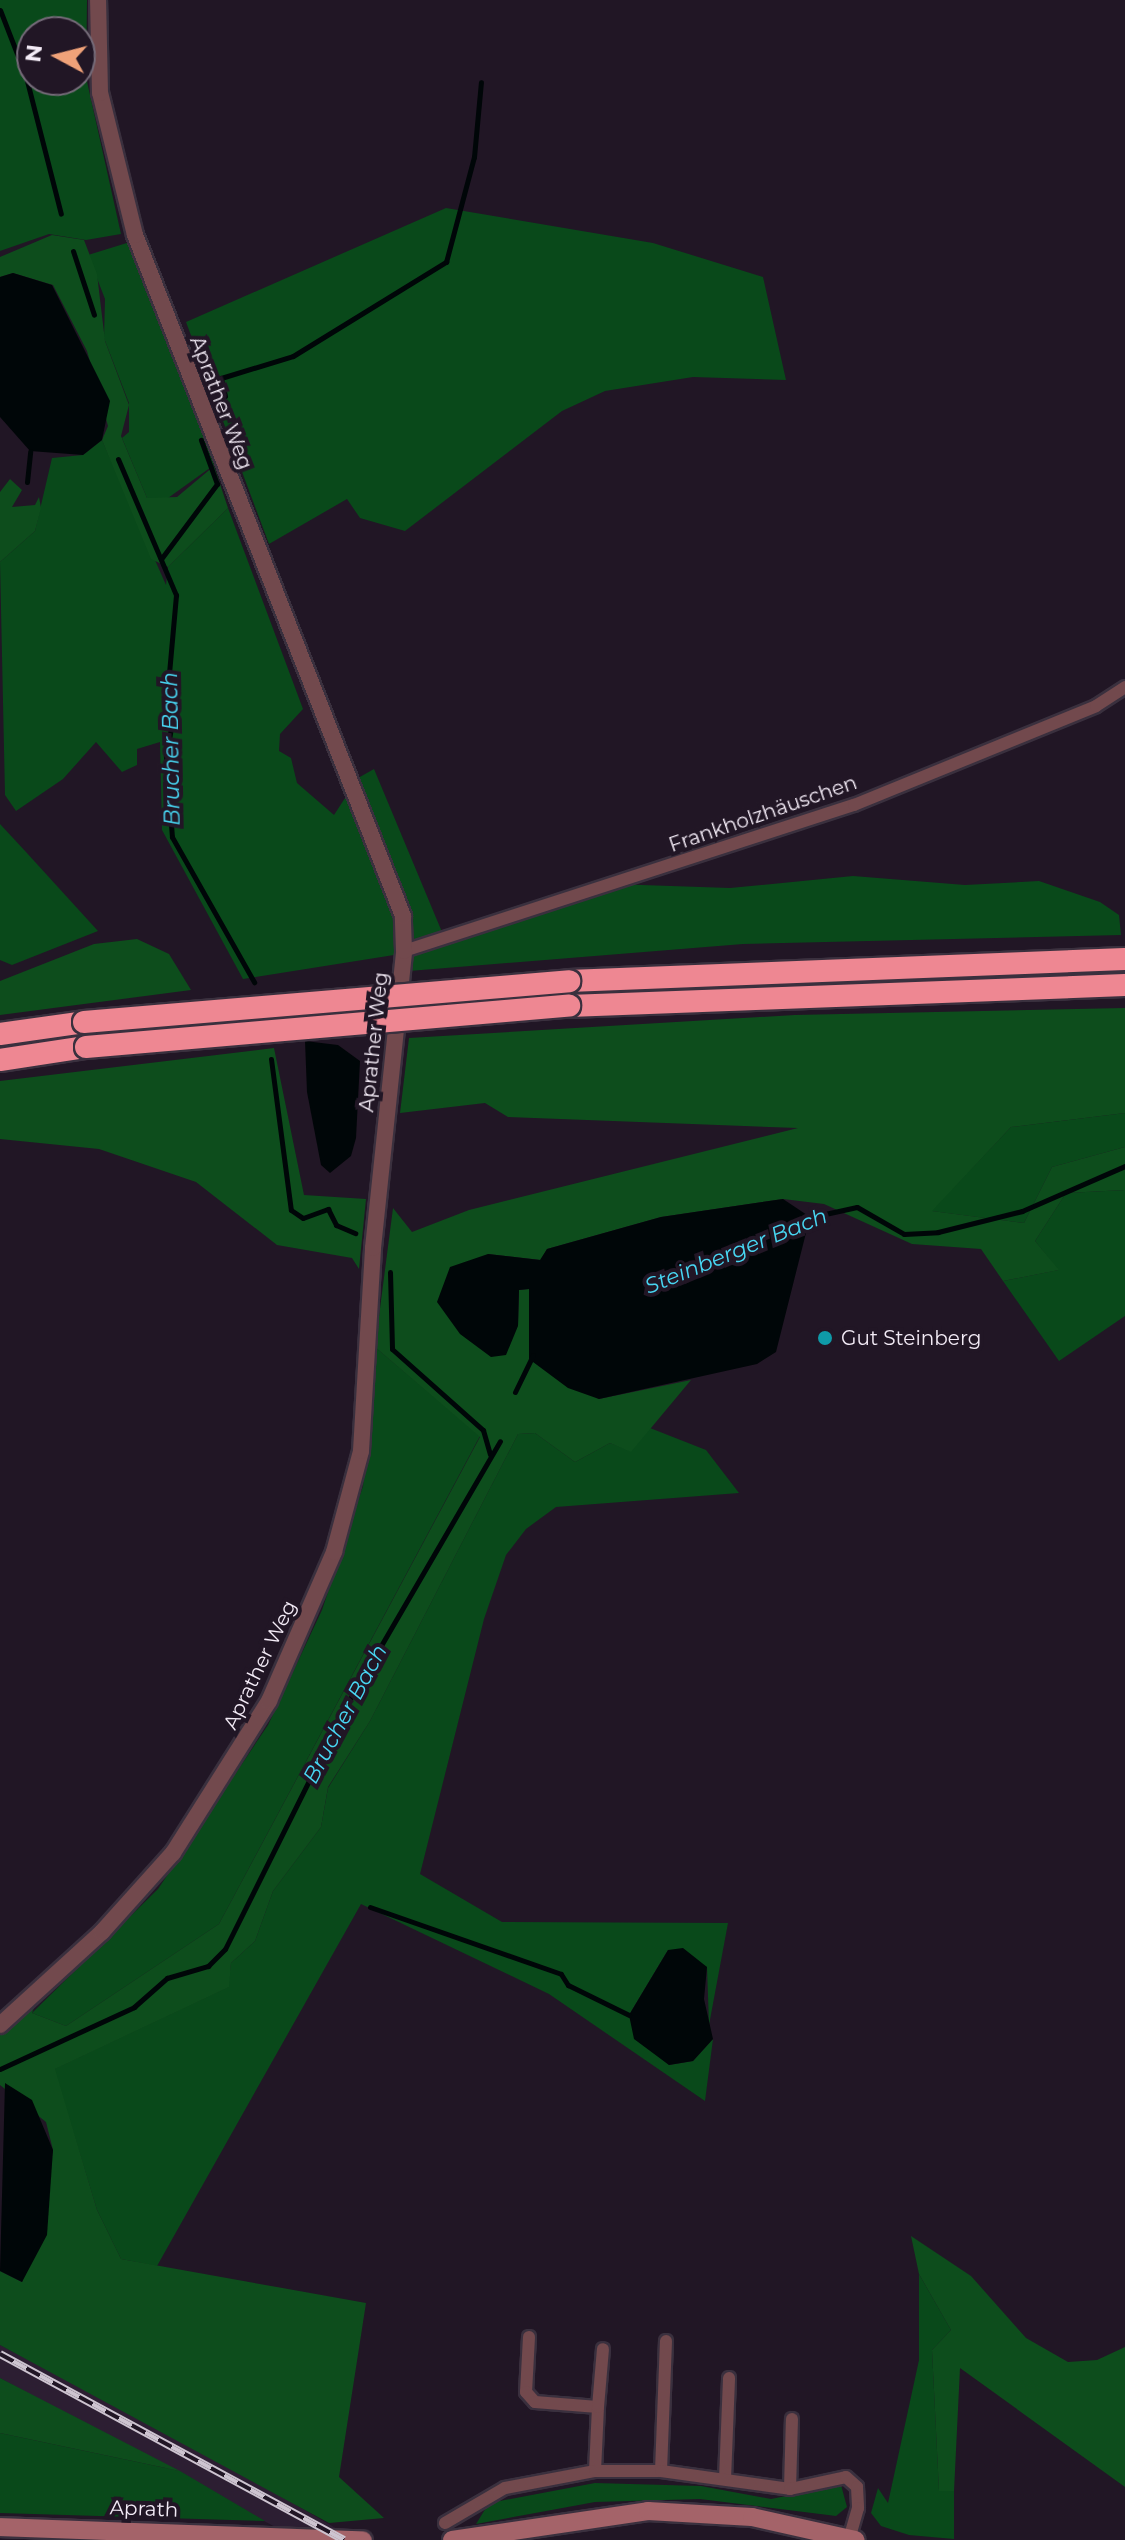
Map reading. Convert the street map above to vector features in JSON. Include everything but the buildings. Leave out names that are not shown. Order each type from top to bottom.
[{"type":"highway","points":[[0,1034],[84,1022],[569,981],[1125,959]]},
{"type":"highway","points":[[0,1060],[86,1047],[569,1006],[1125,985]]},
{"type":"main road","points":[[448,2531],[648,2511],[752,2517],[852,2539]]},
{"type":"main road","name":"Aprath","points":[[0,2527],[363,2540]]},
{"type":"street","name":"Aprather Weg","points":[[0,2025],[102,1932],[173,1853],[269,1701],[334,1552],[361,1451],[373,1248],[404,951],[403,916],[135,235],[100,93],[98,0]]},
{"type":"street","name":"Frankholzhäuschen","points":[[404,951],[841,810],[1084,712],[1125,687]]},
{"type":"street","points":[[529,2337],[526,2392],[535,2402],[598,2407]]},
{"type":"street","points":[[661,2471],[666,2341]]},
{"type":"street","points":[[595,2471],[603,2349]]},
{"type":"street","points":[[725,2479],[729,2378]]},
{"type":"street","points":[[790,2489],[792,2419]]},
{"type":"street","points":[[448,2531],[505,2488],[595,2471],[661,2471],[790,2489],[846,2477],[857,2498],[852,2539]]},
{"type":"shaded area","points":[[0,2345],[194,2445],[356,2540],[299,2540],[0,2378]]},
{"type":"green space","points":[[0,0],[87,0],[87,16],[16,16],[16,96],[90,96],[121,234],[86,240],[49,234],[0,251]]},
{"type":"green space","points":[[446,208],[653,243],[763,277],[786,380],[693,377],[605,391],[562,411],[405,531],[360,518],[347,499],[269,544],[186,322]]},
{"type":"green space","points":[[52,235],[84,240],[97,274],[105,341],[129,405],[121,436],[147,498],[177,497],[214,466],[228,508],[168,567],[151,559],[102,440],[108,426],[87,351],[53,285],[13,273],[0,277],[0,257]]},
{"type":"green space","points":[[130,242],[214,465],[161,503],[147,498],[122,438],[129,432],[129,403],[104,338],[105,299],[88,255]]},
{"type":"green space","points":[[102,440],[166,585],[168,567],[228,508],[303,709],[280,734],[279,751],[291,758],[297,783],[334,815],[358,778],[374,769],[442,932],[612,884],[730,888],[853,876],[965,885],[1039,881],[1100,902],[1119,915],[1121,935],[743,944],[409,971],[394,955],[243,979],[162,830],[160,742],[137,749],[137,765],[122,772],[96,742],[63,779],[16,811],[5,795],[0,562],[35,531],[52,458],[83,455]]},
{"type":"green space","points":[[10,479],[22,490],[12,507],[35,505],[39,497],[41,508],[35,531],[0,562],[0,492]]},
{"type":"green space","points":[[0,824],[98,931],[12,965],[0,960]]},
{"type":"green space","points":[[137,939],[169,954],[191,990],[0,1015],[0,981],[94,944]]},
{"type":"green space","points":[[1125,1008],[1125,1113],[1011,1127],[932,1211],[1024,1223],[1052,1167],[1125,1147],[1125,1190],[1066,1193],[1035,1241],[1059,1270],[1003,1281],[981,1249],[912,1244],[824,1204],[783,1199],[661,1217],[547,1249],[541,1260],[488,1254],[518,1326],[519,1290],[529,1289],[529,1359],[599,1399],[691,1380],[631,1452],[610,1443],[575,1462],[535,1433],[518,1434],[370,1721],[328,1787],[321,1827],[273,1891],[255,1941],[231,1963],[229,1987],[55,2069],[97,2210],[121,2259],[366,2303],[339,2477],[384,2518],[329,2523],[0,2345],[0,2271],[22,2282],[42,2224],[53,2150],[46,2122],[0,2085],[0,2011],[50,1966],[32,2013],[66,2026],[219,1924],[480,1437],[375,1347],[393,1208],[412,1232],[469,1210],[798,1128],[508,1117],[485,1103],[400,1113],[409,1038],[795,1015]]},
{"type":"green space","points":[[274,1048],[304,1195],[366,1199],[359,1269],[352,1258],[277,1245],[196,1182],[99,1149],[0,1139],[0,1081]]},
{"type":"green space","points":[[1125,1113],[1125,1147],[1052,1167],[1024,1223],[931,1211],[1011,1127]]},
{"type":"green space","points":[[1125,1190],[1125,1316],[1059,1361],[1003,1281],[1058,1270],[1035,1241],[1066,1193]]},
{"type":"green space","points":[[375,1347],[480,1436],[219,1924],[66,2026],[32,2013],[158,1889],[268,1725],[322,1610],[363,1486]]},
{"type":"green space","points":[[650,1428],[706,1450],[739,1493],[556,1507],[526,1529],[506,1555],[484,1619],[420,1874],[502,1922],[728,1923],[709,2025],[707,1967],[668,1950],[629,2015],[643,2043],[669,2065],[693,2061],[713,2039],[705,2101],[549,1994],[361,1904],[157,2266],[121,2259],[97,2210],[54,2069],[228,1987],[231,1963],[255,1941],[273,1891],[321,1827],[328,1788],[370,1721],[518,1434],[535,1433],[575,1462],[610,1443],[631,1451]]},
{"type":"green space","points":[[911,2236],[971,2276],[1026,2338],[1068,2362],[1097,2360],[1125,2347],[1125,2487],[960,2368],[954,2491],[939,2491],[932,2350],[951,2330],[919,2274]]},
{"type":"green space","points":[[919,2274],[951,2330],[932,2350],[939,2490],[954,2491],[954,2539],[909,2535],[881,2526],[871,2513],[878,2488],[888,2503],[919,2360]]},
{"type":"green space","points":[[0,2378],[180,2471],[0,2433]]},
{"type":"green space","points":[[0,2433],[180,2471],[265,2521],[0,2513]]},
{"type":"green space","points":[[595,2483],[701,2486],[771,2499],[841,2485],[847,2507],[836,2516],[700,2499],[595,2502],[476,2524],[489,2503]]},
{"type":"water","points":[[13,273],[52,285],[110,401],[102,440],[83,455],[30,451],[0,417],[0,277]]},
{"type":"water","points":[[305,1041],[338,1045],[360,1061],[356,1138],[351,1156],[330,1173],[321,1165],[307,1092]]},
{"type":"water","points":[[783,1199],[810,1217],[776,1352],[757,1364],[599,1399],[568,1388],[529,1359],[529,1289],[519,1290],[518,1326],[506,1355],[491,1357],[460,1334],[437,1302],[450,1267],[488,1254],[540,1260],[547,1249],[661,1217]]},
{"type":"water","points":[[683,1948],[707,1967],[704,1999],[713,2039],[693,2061],[669,2065],[634,2039],[629,2015],[668,1950]]},
{"type":"water","points":[[5,2083],[32,2100],[53,2150],[47,2235],[22,2282],[0,2271]]},
{"type":"waterway","name":"Brucher Bach","points":[[0,10],[26,77],[61,214]]},
{"type":"waterway","points":[[225,396],[221,378],[293,356],[446,262],[474,157],[481,82]]},
{"type":"waterway","name":"Brucher Bach","points":[[73,251],[94,315]]},
{"type":"waterway","points":[[161,559],[217,484],[201,440]]},
{"type":"waterway","points":[[27,482],[30,451]]},
{"type":"waterway","name":"Brucher Bach","points":[[118,459],[176,595],[166,706],[172,722],[166,756],[172,837],[254,982]]},
{"type":"waterway","name":"Brucher Bach","points":[[271,1059],[291,1210],[303,1218],[328,1209],[336,1225],[355,1233]]},
{"type":"waterway","name":"Steinberger Bach","points":[[807,1218],[857,1207],[904,1234],[938,1232],[1022,1211],[1125,1166]]},
{"type":"waterway","name":"Brucher Bach","points":[[390,1272],[392,1349],[483,1430],[490,1454]]},
{"type":"waterway","name":"Steinberger Bach","points":[[515,1392],[533,1355]]},
{"type":"waterway","name":"Brucher Bach","points":[[0,2069],[134,2007],[167,1978],[208,1966],[225,1949],[347,1704],[500,1441]]},
{"type":"waterway","points":[[370,1907],[561,1974],[568,1985],[629,2015]]},
{"type":"railway","points":[[0,2354],[344,2540]]},
{"type":"place","name":"Gut Steinberg","points":[[825,1338]]}]
